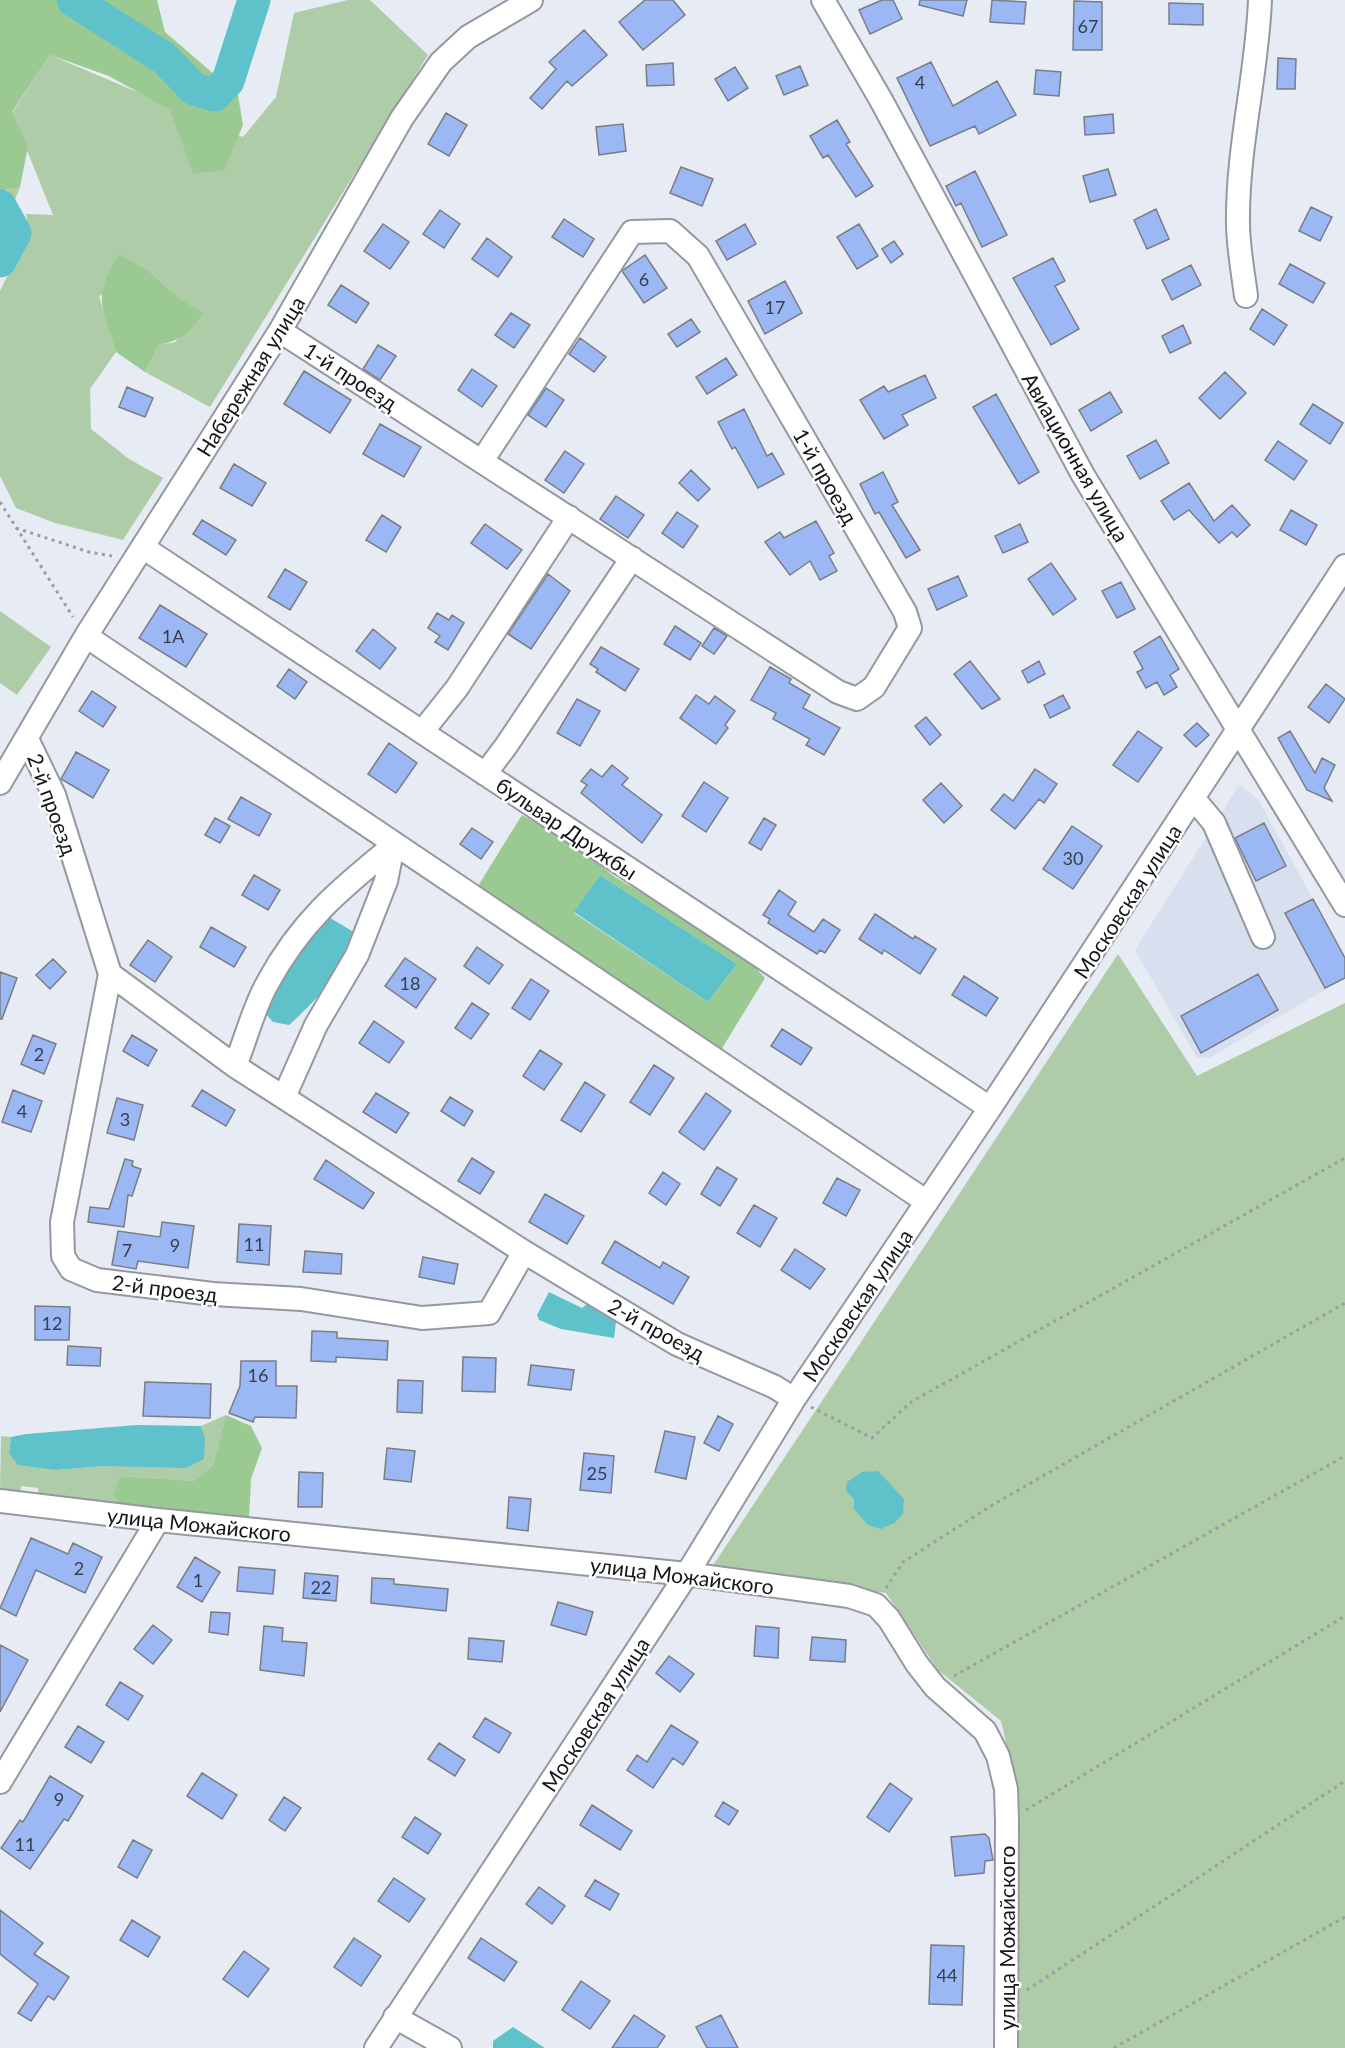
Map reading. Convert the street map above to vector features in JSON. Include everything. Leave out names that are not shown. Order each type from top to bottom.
[{"type":"street","name":"Набережная улица","points":[[0,783],[86,636],[280,331],[402,118],[441,62],[468,37],[531,0]]},
{"type":"street","name":"Авиационная улица","points":[[823,0],[880,100],[1083,475],[1239,731],[1342,894]]},
{"type":"street","points":[[1246,296],[1238,223],[1244,136],[1258,39],[1260,0]]},
{"type":"street","name":"1-й проезд","points":[[280,331],[838,692],[857,699],[874,687],[910,627],[905,612],[698,256],[670,231],[632,232],[482,461]]},
{"type":"street","points":[[422,732],[457,688],[569,517]]},
{"type":"street","name":"бульвар Дружбы","points":[[140,554],[422,732],[990,1108]]},
{"type":"street","points":[[485,774],[633,558]]},
{"type":"street","name":"Московская улица","points":[[375,2048],[687,1574],[794,1399],[990,1108],[1345,566]]},
{"type":"street","points":[[86,636],[393,846],[927,1202]]},
{"type":"street","name":"2-й проезд","points":[[27,739],[54,795],[110,975],[62,1222],[63,1256],[71,1269],[97,1280],[213,1294],[301,1299],[422,1318],[489,1313],[524,1252]]},
{"type":"street","points":[[1194,799],[1214,824],[1263,937]]},
{"type":"street","points":[[236,1066],[266,985],[310,918],[342,887],[393,846]]},
{"type":"street","points":[[284,1097],[316,1025],[357,955],[386,881],[393,846]]},
{"type":"street","name":"2-й проезд","points":[[110,975],[236,1066],[524,1252],[677,1344],[775,1387],[794,1399]]},
{"type":"street","name":"улица Можайского","points":[[0,1501],[158,1520],[687,1574],[849,1596],[876,1605],[889,1619],[917,1664],[935,1687],[985,1731],[998,1756],[1006,1789],[1007,1821],[1006,2048]]},
{"type":"street","points":[[0,1782],[158,1520]]},
{"type":"street","points":[[395,2017],[450,2048]]},
{"type":"path","points":[[0,502],[86,636]]},
{"type":"path","points":[[16,528],[89,552],[140,554]]},
{"type":"path","points":[[794,1399],[872,1438],[911,1402],[1345,1158]]},
{"type":"path","points":[[876,1605],[903,1562],[1004,1498],[1345,1302]]},
{"type":"path","points":[[935,1687],[1345,1456]]},
{"type":"path","points":[[1007,1821],[1345,1616]]},
{"type":"path","points":[[1005,2004],[1345,1781]]},
{"type":"path","points":[[1114,2048],[1345,1917]]},
{"type":"shaded area","points":[[1239,785],[1258,799],[1313,899],[1345,958],[1345,978],[1209,1058],[1197,1058],[1135,950]]},
{"type":"green space","points":[[0,0],[157,0],[165,32],[238,95],[243,125],[224,171],[193,173],[170,110],[109,76],[50,55],[12,112],[28,147],[20,187],[0,191]]},
{"type":"green space","points":[[348,0],[370,0],[428,55],[210,407],[145,372],[159,345],[175,342],[202,313],[179,298],[150,272],[99,296],[116,352],[90,389],[91,429],[129,459],[163,478],[123,540],[55,523],[16,508],[0,476],[0,291],[18,254],[30,237],[26,214],[53,215],[12,113],[50,55],[243,137],[276,97],[294,13]]},
{"type":"green space","points":[[20,187],[3,230],[0,236],[0,191]]},
{"type":"green space","points":[[119,254],[150,272],[179,298],[203,313],[185,334],[174,341],[159,345],[145,372],[116,352],[104,312],[102,292]]},
{"type":"green space","points":[[0,611],[51,647],[17,695],[0,683]]},
{"type":"green space","points":[[522,815],[571,842],[615,877],[693,923],[755,967],[765,978],[721,1050],[661,1009],[545,937],[478,886]],"holes":[[[600,875],[737,964],[708,1002],[574,913]]]},
{"type":"green space","points":[[1118,954],[1197,1076],[1345,1003],[1345,2048],[1015,2048],[1020,1841],[1015,1780],[1001,1721],[938,1670],[886,1593],[710,1570]]},
{"type":"green space","points":[[226,1415],[213,1465],[194,1481],[120,1476],[122,1505],[39,1498],[38,1488],[21,1486],[20,1495],[0,1492],[1,1436],[11,1437],[9,1453],[56,1470],[105,1466],[205,1437],[201,1426]]},
{"type":"green space","points":[[226,1415],[251,1426],[262,1448],[251,1479],[249,1519],[122,1505],[113,1496],[120,1476],[194,1481],[213,1465]]},
{"type":"water","points":[[600,875],[737,964],[708,1002],[574,912]]},
{"type":"water","points":[[327,916],[352,931],[345,957],[329,983],[309,1007],[289,1025],[273,1022],[264,1012],[285,971]]},
{"type":"water","points":[[549,1292],[582,1308],[587,1304],[616,1321],[614,1338],[561,1329],[539,1320],[537,1315]]},
{"type":"water","points":[[137,1425],[201,1426],[205,1437],[204,1459],[186,1468],[105,1466],[56,1470],[18,1465],[9,1453],[11,1437]]},
{"type":"water","points":[[878,1471],[904,1499],[903,1514],[894,1523],[881,1529],[868,1525],[854,1509],[854,1499],[846,1491],[847,1482],[862,1472]]},
{"type":"water","points":[[513,2027],[545,2048],[493,2048],[493,2041]]},
{"type":"building","points":[[645,0],[673,0],[685,15],[643,50],[619,22]]},
{"type":"building","points":[[882,0],[893,0],[902,19],[870,34],[859,10]]},
{"type":"building","points":[[920,0],[967,0],[963,16],[919,5]]},
{"type":"building","points":[[992,0],[1026,2],[1024,24],[990,22]]},
{"type":"building","points":[[1074,1],[1102,2],[1102,50],[1073,50]]},
{"type":"building","points":[[1169,3],[1203,4],[1203,25],[1169,24]]},
{"type":"building","points":[[584,30],[607,55],[572,86],[567,81],[542,109],[530,98],[556,69],[549,62]]},
{"type":"building","points":[[1278,58],[1296,59],[1295,89],[1277,89]]},
{"type":"building","points":[[931,62],[953,106],[997,81],[1016,115],[979,134],[975,126],[930,146],[897,78]]},
{"type":"building","points":[[673,63],[674,85],[647,86],[646,65]]},
{"type":"building","points":[[800,66],[808,85],[784,95],[776,76]]},
{"type":"building","points":[[735,67],[748,88],[728,101],[715,79]]},
{"type":"building","points":[[1036,70],[1061,72],[1059,96],[1034,94]]},
{"type":"building","points":[[446,113],[467,125],[449,156],[428,144]]},
{"type":"building","points":[[1113,114],[1114,133],[1085,135],[1084,117]]},
{"type":"building","points":[[837,120],[850,142],[846,144],[873,186],[856,197],[828,155],[823,158],[810,136]]},
{"type":"building","points":[[623,124],[626,151],[599,155],[596,127]]},
{"type":"building","points":[[681,167],[713,179],[702,206],[670,193]]},
{"type":"building","points":[[1108,169],[1116,195],[1090,202],[1083,176]]},
{"type":"building","points":[[975,171],[1007,235],[982,247],[961,203],[956,206],[946,186]]},
{"type":"building","points":[[1311,207],[1332,217],[1320,241],[1299,231]]},
{"type":"building","points":[[1156,209],[1169,239],[1147,249],[1134,220]]},
{"type":"building","points":[[440,210],[460,224],[444,248],[423,234]]},
{"type":"building","points":[[564,219],[594,239],[583,257],[552,237]]},
{"type":"building","points":[[383,224],[409,242],[390,269],[364,251]]},
{"type":"building","points":[[745,224],[756,244],[727,260],[716,241]]},
{"type":"building","points":[[859,224],[878,256],[857,269],[837,237]]},
{"type":"building","points":[[487,238],[512,257],[498,277],[472,259]]},
{"type":"building","points":[[894,241],[903,254],[891,263],[882,249]]},
{"type":"building","points":[[645,255],[667,288],[644,303],[622,271]]},
{"type":"building","points":[[1053,258],[1065,281],[1055,286],[1079,329],[1051,345],[1013,278]]},
{"type":"building","points":[[1290,264],[1325,283],[1313,303],[1279,284]]},
{"type":"building","points":[[1191,265],[1201,285],[1172,300],[1162,280]]},
{"type":"building","points":[[785,281],[802,313],[765,334],[748,301]]},
{"type":"building","points":[[341,285],[369,303],[356,323],[328,305]]},
{"type":"building","points":[[1262,309],[1287,325],[1274,345],[1250,329]]},
{"type":"building","points":[[511,313],[530,325],[514,348],[495,335]]},
{"type":"building","points":[[691,319],[700,332],[677,347],[668,334]]},
{"type":"building","points":[[1183,325],[1191,343],[1170,353],[1162,336]]},
{"type":"building","points":[[580,338],[606,357],[594,372],[569,354]]},
{"type":"building","points":[[378,345],[396,356],[380,380],[363,369]]},
{"type":"building","points":[[726,358],[737,375],[707,394],[696,377]]},
{"type":"building","points":[[472,369],[497,386],[482,407],[458,390]]},
{"type":"building","points":[[304,371],[351,400],[330,433],[284,404]]},
{"type":"building","points":[[1225,372],[1246,393],[1220,419],[1199,398]]},
{"type":"building","points":[[925,375],[936,398],[902,415],[908,425],[884,439],[860,400],[884,386],[888,392]]},
{"type":"building","points":[[127,387],[153,398],[145,417],[119,407]]},
{"type":"building","points":[[546,388],[564,400],[546,427],[528,415]]},
{"type":"building","points":[[1110,392],[1122,412],[1091,431],[1079,410]]},
{"type":"building","points":[[996,394],[1039,472],[1019,484],[973,407]]},
{"type":"building","points":[[1313,404],[1343,423],[1330,444],[1300,424]]},
{"type":"building","points":[[744,409],[767,456],[772,453],[784,474],[758,488],[735,447],[732,449],[718,422]]},
{"type":"building","points":[[380,424],[421,447],[404,477],[363,454]]},
{"type":"building","points":[[1156,440],[1169,463],[1140,479],[1127,456]]},
{"type":"building","points":[[1278,441],[1307,461],[1294,480],[1265,460]]},
{"type":"building","points":[[565,451],[584,464],[564,493],[545,480]]},
{"type":"building","points":[[234,464],[266,483],[252,506],[220,488]]},
{"type":"building","points":[[691,470],[710,489],[698,501],[679,483]]},
{"type":"building","points":[[883,472],[898,502],[892,505],[920,550],[906,558],[879,512],[875,514],[860,484]]},
{"type":"building","points":[[1189,483],[1214,521],[1232,505],[1250,525],[1237,537],[1232,532],[1219,543],[1189,510],[1174,520],[1161,501]]},
{"type":"building","points":[[616,496],[644,515],[628,538],[600,519]]},
{"type":"building","points":[[1291,510],[1317,525],[1306,545],[1280,530]]},
{"type":"building","points":[[677,512],[698,526],[683,548],[662,533]]},
{"type":"building","points":[[382,515],[401,527],[386,552],[366,540]]},
{"type":"building","points":[[202,520],[236,540],[226,555],[193,534]]},
{"type":"building","points":[[816,521],[834,553],[829,556],[837,571],[820,580],[810,561],[790,575],[765,542],[780,532],[784,538]]},
{"type":"building","points":[[485,524],[522,550],[507,569],[471,543]]},
{"type":"building","points":[[1020,524],[1028,542],[1003,553],[995,536]]},
{"type":"building","points":[[1051,563],[1076,599],[1053,615],[1028,579]]},
{"type":"building","points":[[285,569],[307,582],[290,610],[268,597]]},
{"type":"building","points":[[548,574],[570,591],[531,649],[508,634]]},
{"type":"building","points":[[958,576],[967,596],[937,610],[928,589]]},
{"type":"building","points":[[1121,582],[1135,609],[1117,618],[1102,591]]},
{"type":"building","points":[[160,605],[207,634],[186,667],[139,638]]},
{"type":"building","points":[[437,613],[449,620],[452,615],[464,623],[448,650],[435,642],[440,636],[428,628]]},
{"type":"building","points":[[675,626],[701,643],[690,660],[664,644]]},
{"type":"building","points":[[714,628],[727,636],[714,654],[702,646]]},
{"type":"building","points":[[373,629],[396,648],[380,669],[356,651]]},
{"type":"building","points":[[1160,636],[1179,669],[1170,675],[1177,687],[1164,695],[1157,682],[1146,688],[1137,672],[1143,669],[1134,652]]},
{"type":"building","points":[[601,647],[639,669],[625,691],[596,672],[598,669],[590,664]]},
{"type":"building","points":[[970,661],[1000,699],[982,709],[954,674]]},
{"type":"building","points":[[1039,661],[1045,674],[1028,683],[1022,671]]},
{"type":"building","points":[[770,667],[791,679],[789,683],[810,695],[803,708],[840,728],[824,755],[806,745],[810,739],[773,719],[776,713],[751,700]]},
{"type":"building","points":[[289,669],[307,682],[295,699],[277,686]]},
{"type":"building","points":[[1326,684],[1345,699],[1329,723],[1308,707]]},
{"type":"building","points":[[92,691],[116,707],[103,727],[79,711]]},
{"type":"building","points":[[696,695],[709,704],[715,696],[735,711],[725,725],[728,728],[716,744],[680,718]]},
{"type":"building","points":[[1063,695],[1070,708],[1050,718],[1044,705]]},
{"type":"building","points":[[577,699],[600,711],[580,746],[557,733]]},
{"type":"building","points":[[926,717],[941,735],[930,745],[915,726]]},
{"type":"building","points":[[1197,723],[1209,735],[1196,747],[1184,735]]},
{"type":"building","points":[[1138,731],[1162,748],[1138,782],[1113,765]]},
{"type":"building","points":[[1290,731],[1315,773],[1322,758],[1335,765],[1324,788],[1332,801],[1307,790],[1278,738]]},
{"type":"building","points":[[389,743],[417,763],[396,793],[368,774]]},
{"type":"building","points":[[76,752],[109,770],[93,798],[61,779]]},
{"type":"building","points":[[612,765],[628,778],[622,785],[662,815],[642,843],[581,793],[587,785],[581,781],[591,769],[602,777]]},
{"type":"building","points":[[1035,769],[1057,784],[1044,803],[1039,799],[1015,829],[991,810],[1004,794],[1013,801]]},
{"type":"building","points":[[704,782],[728,798],[706,832],[682,816]]},
{"type":"building","points":[[941,783],[962,806],[944,823],[923,800]]},
{"type":"building","points":[[241,797],[271,814],[259,836],[228,819]]},
{"type":"building","points":[[215,818],[230,826],[220,843],[205,835]]},
{"type":"building","points":[[764,818],[776,825],[761,850],[749,843]]},
{"type":"building","points":[[1264,823],[1286,866],[1256,881],[1235,838]]},
{"type":"building","points":[[1072,826],[1102,846],[1073,889],[1043,869]]},
{"type":"building","points":[[472,828],[493,842],[481,859],[460,844]]},
{"type":"building","points":[[254,875],[280,890],[268,910],[242,895]]},
{"type":"building","points":[[779,890],[796,902],[788,915],[814,932],[823,919],[840,930],[825,953],[820,950],[817,954],[768,923],[770,919],[763,915]]},
{"type":"building","points":[[1313,899],[1345,958],[1345,978],[1325,988],[1285,913]]},
{"type":"building","points":[[875,914],[913,939],[915,936],[936,949],[920,974],[884,950],[882,954],[859,939]]},
{"type":"building","points":[[211,927],[246,947],[234,967],[200,947]]},
{"type":"building","points":[[148,940],[172,957],[155,982],[130,965]]},
{"type":"building","points":[[477,947],[503,965],[489,984],[464,966]]},
{"type":"building","points":[[405,958],[436,979],[416,1008],[385,986]]},
{"type":"building","points":[[53,959],[66,972],[50,989],[36,975]]},
{"type":"building","points":[[0,972],[17,978],[2,1019],[0,1019]]},
{"type":"building","points":[[1258,974],[1278,1010],[1201,1053],[1181,1016]]},
{"type":"building","points":[[964,976],[998,998],[986,1016],[952,995]]},
{"type":"building","points":[[531,979],[549,991],[530,1020],[512,1008]]},
{"type":"building","points":[[472,1003],[489,1014],[471,1039],[455,1028]]},
{"type":"building","points":[[374,1021],[404,1042],[389,1063],[359,1043]]},
{"type":"building","points":[[782,1029],[812,1048],[801,1065],[771,1046]]},
{"type":"building","points":[[33,1035],[56,1044],[44,1074],[21,1064]]},
{"type":"building","points":[[132,1035],[157,1050],[148,1066],[123,1051]]},
{"type":"building","points":[[540,1050],[562,1064],[544,1090],[523,1076]]},
{"type":"building","points":[[654,1065],[674,1078],[650,1115],[630,1102]]},
{"type":"building","points":[[585,1082],[605,1095],[581,1132],[561,1120]]},
{"type":"building","points":[[13,1090],[42,1101],[31,1132],[2,1122]]},
{"type":"building","points":[[202,1090],[235,1110],[226,1126],[192,1106]]},
{"type":"building","points":[[376,1093],[409,1113],[396,1133],[363,1112]]},
{"type":"building","points":[[706,1093],[731,1111],[704,1150],[679,1132]]},
{"type":"building","points":[[450,1097],[473,1111],[464,1126],[441,1111]]},
{"type":"building","points":[[117,1098],[143,1105],[134,1140],[107,1133]]},
{"type":"building","points":[[472,1158],[494,1172],[480,1194],[458,1181]]},
{"type":"building","points":[[125,1159],[133,1161],[132,1166],[141,1169],[132,1196],[128,1195],[124,1227],[88,1222],[90,1207],[109,1209]]},
{"type":"building","points":[[326,1160],[374,1193],[363,1209],[314,1179]]},
{"type":"building","points":[[717,1167],[737,1179],[720,1206],[701,1194]]},
{"type":"building","points":[[663,1172],[680,1184],[666,1205],[649,1193]]},
{"type":"building","points":[[837,1178],[860,1190],[846,1216],[823,1203]]},
{"type":"building","points":[[545,1194],[584,1216],[567,1244],[529,1222]]},
{"type":"building","points":[[754,1205],[777,1218],[760,1247],[737,1233]]},
{"type":"building","points":[[162,1222],[194,1226],[188,1268],[138,1261],[136,1269],[112,1265],[118,1231],[160,1237]]},
{"type":"building","points":[[239,1224],[271,1226],[269,1265],[237,1262]]},
{"type":"building","points":[[615,1241],[660,1268],[663,1262],[689,1277],[673,1304],[602,1263]]},
{"type":"building","points":[[795,1249],[825,1269],[810,1289],[781,1270]]},
{"type":"building","points":[[305,1251],[342,1254],[341,1274],[303,1272]]},
{"type":"building","points":[[423,1257],[458,1264],[454,1284],[419,1277]]},
{"type":"building","points":[[35,1306],[70,1307],[69,1340],[35,1340]]},
{"type":"building","points":[[312,1331],[337,1332],[337,1338],[388,1341],[387,1360],[336,1357],[336,1362],[311,1361]]},
{"type":"building","points":[[68,1346],[101,1348],[100,1366],[67,1365]]},
{"type":"building","points":[[463,1357],[496,1358],[495,1392],[462,1391]]},
{"type":"building","points":[[241,1361],[276,1361],[276,1386],[297,1386],[296,1418],[255,1417],[253,1422],[229,1413],[240,1386]]},
{"type":"building","points":[[531,1365],[574,1370],[571,1390],[528,1385]]},
{"type":"building","points":[[398,1380],[423,1381],[422,1413],[397,1412]]},
{"type":"building","points":[[145,1382],[211,1384],[210,1418],[143,1416]]},
{"type":"building","points":[[718,1416],[733,1424],[719,1451],[704,1443]]},
{"type":"building","points":[[665,1431],[695,1437],[686,1479],[655,1472]]},
{"type":"building","points":[[387,1448],[415,1451],[411,1482],[384,1479]]},
{"type":"building","points":[[584,1453],[614,1456],[611,1493],[580,1490]]},
{"type":"building","points":[[299,1472],[323,1473],[322,1507],[298,1507]]},
{"type":"building","points":[[509,1497],[531,1499],[528,1531],[507,1528]]},
{"type":"building","points":[[31,1538],[68,1554],[73,1543],[102,1557],[85,1593],[36,1570],[16,1616],[0,1608]]},
{"type":"building","points":[[195,1557],[220,1572],[202,1602],[177,1587]]},
{"type":"building","points":[[239,1567],[275,1570],[273,1594],[237,1591]]},
{"type":"building","points":[[305,1573],[338,1576],[336,1601],[303,1598]]},
{"type":"building","points":[[372,1578],[394,1579],[394,1584],[448,1589],[446,1611],[371,1603]]},
{"type":"building","points":[[558,1602],[593,1612],[586,1635],[551,1625]]},
{"type":"building","points":[[211,1612],[230,1613],[228,1635],[209,1632]]},
{"type":"building","points":[[153,1625],[172,1640],[153,1664],[134,1649]]},
{"type":"building","points":[[264,1626],[283,1628],[282,1641],[307,1643],[304,1676],[260,1670]]},
{"type":"building","points":[[756,1626],[779,1628],[778,1658],[754,1656]]},
{"type":"building","points":[[812,1637],[846,1640],[845,1662],[810,1660]]},
{"type":"building","points":[[469,1638],[504,1641],[502,1662],[468,1659]]},
{"type":"building","points":[[0,1645],[28,1660],[0,1712]]},
{"type":"building","points":[[669,1656],[694,1674],[680,1692],[656,1673]]},
{"type":"building","points":[[120,1682],[143,1696],[128,1720],[106,1705]]},
{"type":"building","points":[[485,1718],[511,1733],[499,1753],[473,1737]]},
{"type":"building","points":[[671,1725],[698,1742],[683,1765],[673,1758],[653,1788],[627,1770],[637,1755],[647,1762]]},
{"type":"building","points":[[78,1726],[104,1742],[91,1763],[65,1747]]},
{"type":"building","points":[[439,1743],[465,1760],[455,1776],[428,1759]]},
{"type":"building","points":[[202,1773],[237,1795],[222,1819],[187,1796]]},
{"type":"building","points":[[50,1776],[83,1796],[68,1821],[64,1819],[30,1869],[1,1848],[20,1820],[23,1822]]},
{"type":"building","points":[[890,1783],[912,1799],[889,1832],[867,1817]]},
{"type":"building","points":[[284,1797],[301,1808],[285,1831],[269,1820]]},
{"type":"building","points":[[723,1802],[738,1811],[729,1825],[715,1816]]},
{"type":"building","points":[[592,1805],[632,1831],[620,1850],[580,1825]]},
{"type":"building","points":[[415,1817],[441,1834],[428,1854],[402,1837]]},
{"type":"building","points":[[985,1834],[989,1838],[993,1860],[985,1861],[984,1873],[955,1876],[951,1837]]},
{"type":"building","points":[[133,1840],[152,1850],[137,1878],[118,1867]]},
{"type":"building","points":[[394,1878],[425,1899],[409,1922],[378,1901]]},
{"type":"building","points":[[595,1880],[619,1894],[610,1910],[585,1896]]},
{"type":"building","points":[[539,1887],[565,1906],[552,1924],[526,1904]]},
{"type":"building","points":[[0,1910],[43,1943],[34,1954],[69,1977],[54,2000],[48,1996],[31,2021],[18,2013],[38,1984],[0,1954]]},
{"type":"building","points":[[132,1920],[160,1937],[148,1957],[120,1940]]},
{"type":"building","points":[[354,1938],[381,1956],[361,1986],[334,1967]]},
{"type":"building","points":[[481,1938],[517,1962],[504,1981],[468,1958]]},
{"type":"building","points":[[931,1945],[964,1946],[962,2005],[929,2004]]},
{"type":"building","points":[[244,1951],[269,1969],[248,1997],[223,1979]]},
{"type":"building","points":[[581,1981],[610,2001],[590,2029],[562,2010]]},
{"type":"building","points":[[634,2015],[665,2036],[657,2048],[612,2048]]},
{"type":"building","points":[[721,2015],[738,2048],[707,2048],[696,2027]]},
{"type":"waterway","points":[[73,0],[164,58],[194,89],[214,95],[228,81],[254,0]]},
{"type":"waterway","points":[[0,206],[15,233],[0,261]]}]
